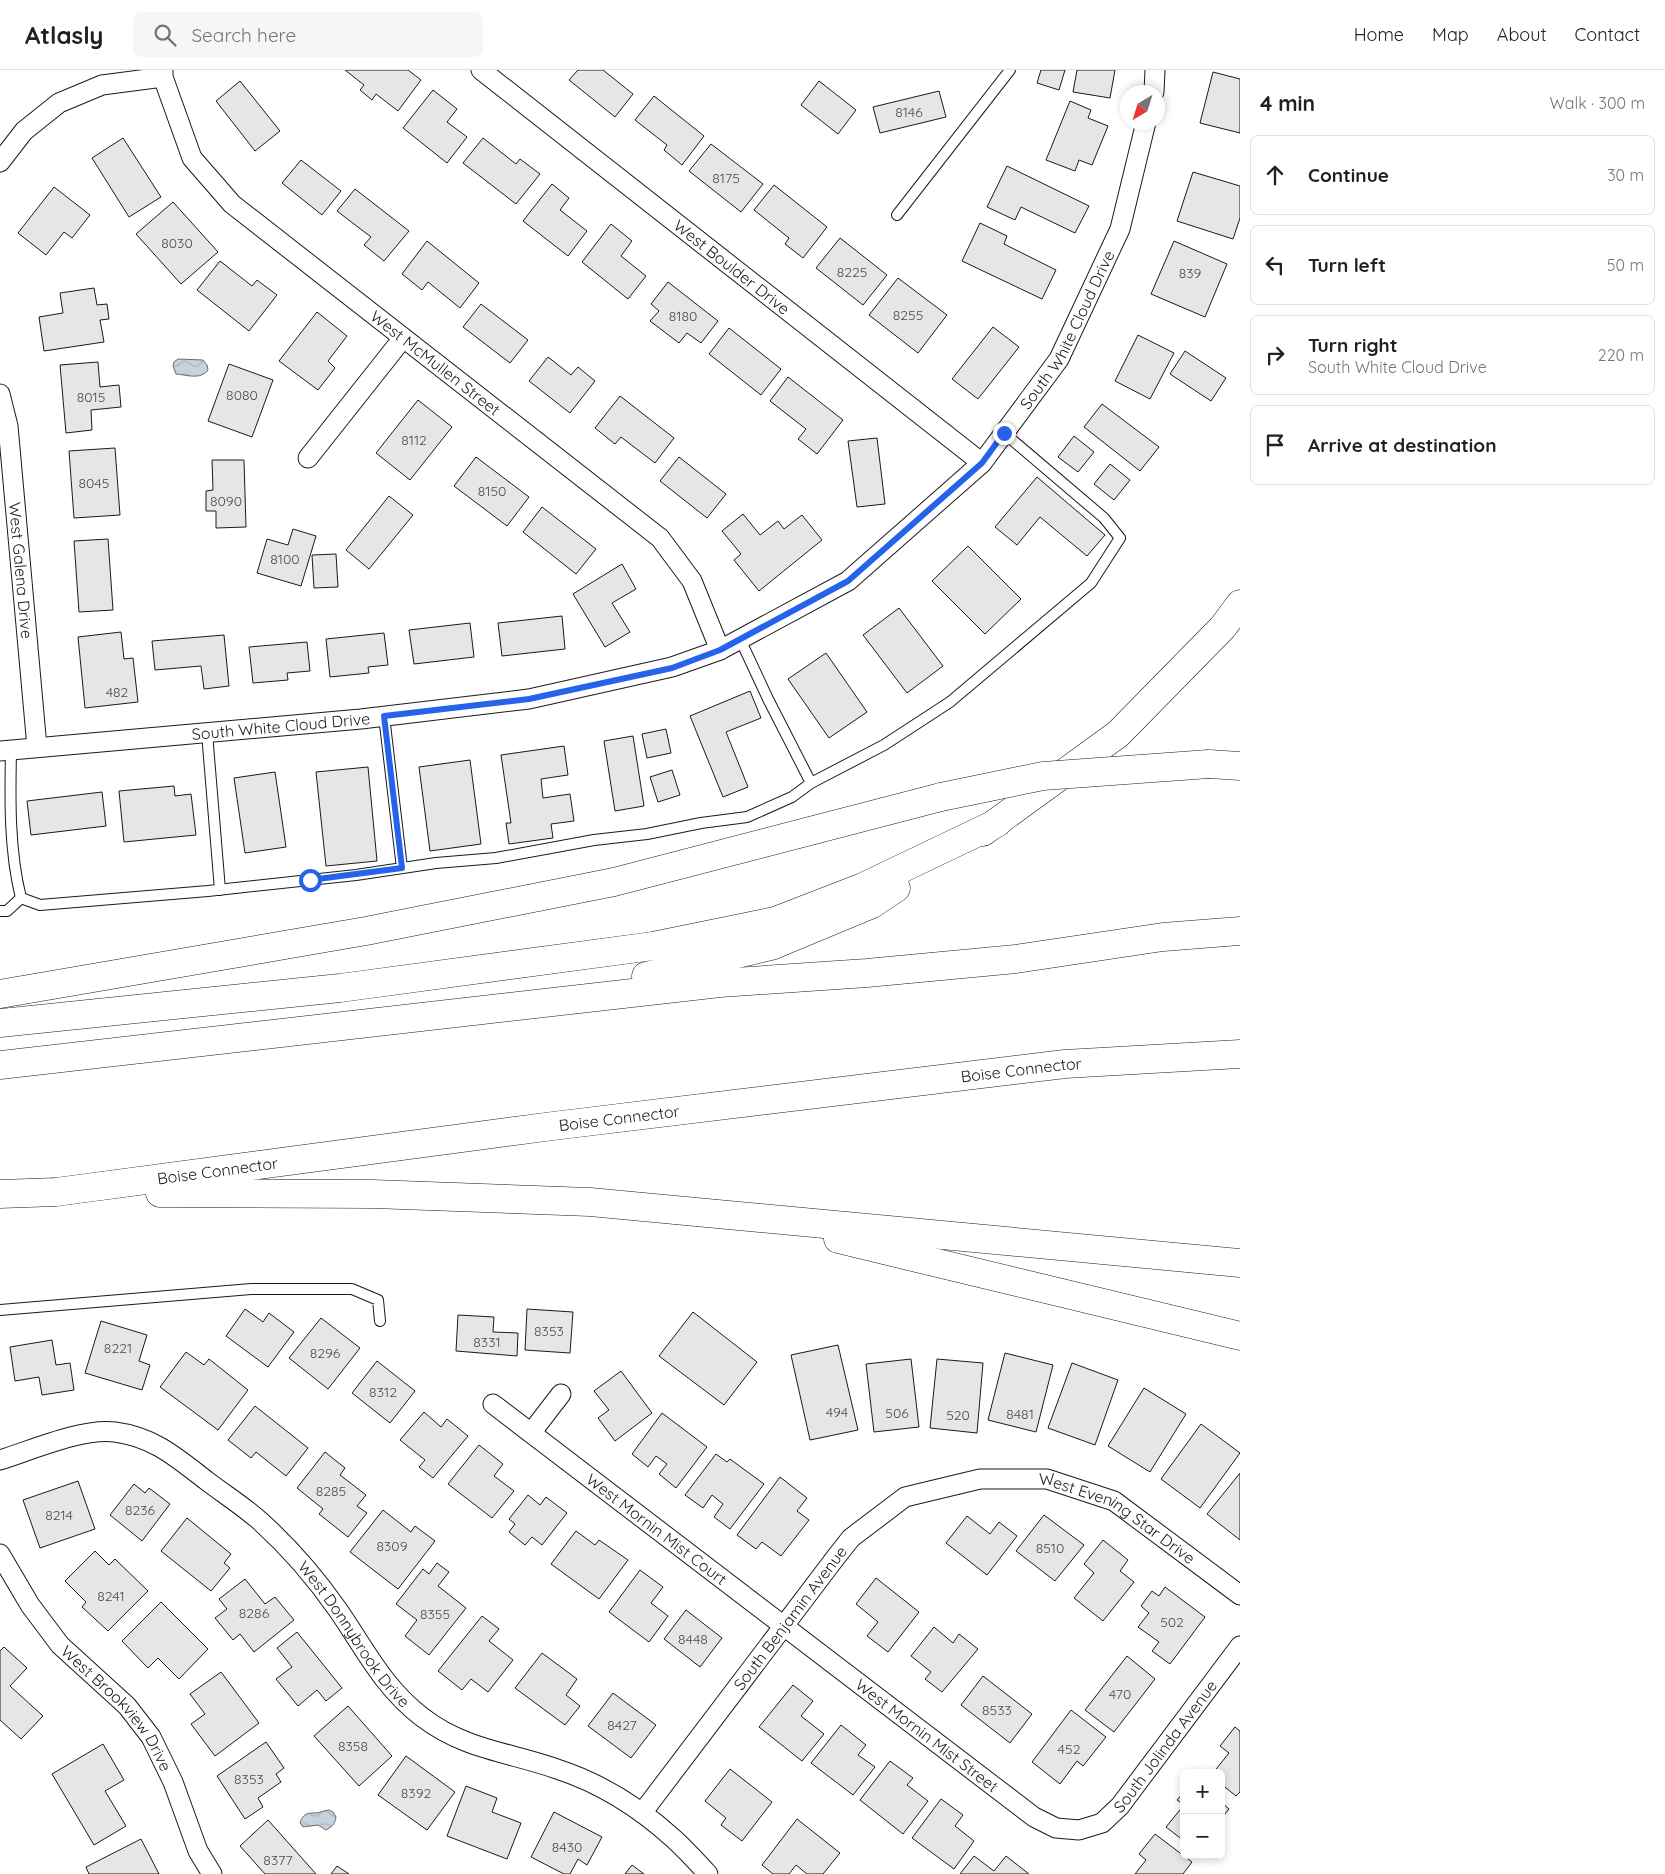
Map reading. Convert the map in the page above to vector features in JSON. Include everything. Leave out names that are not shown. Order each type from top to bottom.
[{"type":"highway","points":[[428,1016],[672,971],[771,946],[872,904],[997,823],[1118,734],[1223,627],[1240,604]]},
{"type":"highway","points":[[0,994],[366,931],[614,882],[941,798],[1043,776],[1209,764],[1240,766]]},
{"type":"highway","points":[[0,1023],[340,988],[653,946],[775,921],[862,887],[997,823]]},
{"type":"highway","points":[[0,1065],[720,983],[867,973],[1016,959],[1163,937],[1240,931]]},
{"type":"highway","name":"Boise Connector","points":[[0,1194],[56,1192],[553,1126],[1065,1064],[1240,1054]]},
{"type":"highway","points":[[56,1192],[402,1195],[590,1202],[1240,1263]]},
{"type":"highway","points":[[739,1216],[1240,1336]]},
{"type":"street","name":"West Boulder Drive","points":[[481,70],[982,463]]},
{"type":"street","points":[[1154,70],[1154,85]]},
{"type":"street","points":[[0,162],[24,131],[59,103],[102,84],[163,73]]},
{"type":"street","name":"West McMullen Street","points":[[163,73],[192,158],[232,204],[660,538],[692,581],[720,650]]},
{"type":"street","name":"South White Cloud Drive","points":[[6,750],[384,716],[529,699],[672,668],[720,650],[848,581],[982,463],[1059,359],[1120,229],[1144,130]]},
{"type":"street","points":[[308,458],[403,338]]},
{"type":"street","name":"West Galena Drive","points":[[0,394],[8,426],[37,747]]},
{"type":"street","points":[[531,1433],[561,1394]]},
{"type":"street","name":"West Mornin Mist Court","points":[[493,1404],[784,1625]]},
{"type":"street","name":"West Donnybrook Drive","points":[[0,1460],[89,1431],[138,1436],[160,1446],[258,1520],[294,1554],[340,1612],[387,1684],[423,1718],[465,1742],[488,1751],[559,1770],[604,1790],[642,1813],[675,1840],[708,1874]]},
{"type":"street","name":"South Benjamin Avenue","points":[[642,1813],[851,1538],[905,1497],[980,1479]]},
{"type":"street","name":"West Evening Star Drive","points":[[980,1479],[1047,1479],[1114,1501],[1240,1595]]},
{"type":"street","name":"West Brookview Drive","points":[[0,1554],[30,1606],[60,1644],[127,1706],[151,1737],[173,1782],[198,1851],[212,1874]]},
{"type":"street","name":"West Mornin Mist Street","points":[[784,1625],[1034,1817],[1056,1828],[1079,1830]]},
{"type":"street","name":"South Jolinda Avenue","points":[[1079,1830],[1102,1823],[1120,1806],[1240,1646]]},
{"type":"lane","points":[[897,215],[1010,70]]},
{"type":"lane","points":[[21,898],[40,904],[220,890],[496,858],[594,840],[647,834],[701,823],[747,817],[792,797],[811,783],[884,745],[950,702],[1091,583],[1120,538],[1104,518],[1004,433]]},
{"type":"lane","points":[[740,639],[768,700],[811,783]]},
{"type":"lane","points":[[384,716],[402,868]]},
{"type":"lane","points":[[206,733],[220,890]]},
{"type":"lane","points":[[6,750],[14,863],[21,898]]},
{"type":"lane","points":[[0,911],[7,911],[21,898]]},
{"type":"lane","points":[[0,1310],[251,1289],[352,1289],[378,1300],[380,1321]]},
{"type":"water","points":[[178,359],[203,360],[208,370],[198,376],[176,374],[173,366],[174,362]]},
{"type":"water","points":[[329,1810],[336,1817],[333,1825],[326,1830],[318,1825],[303,1827],[300,1823],[306,1814]]},
{"type":"building","points":[[345,70],[408,70],[421,80],[398,111],[376,94],[372,100],[360,90],[364,85]]},
{"type":"building","points":[[578,70],[603,70],[633,94],[615,117],[569,80]]},
{"type":"building","points":[[1041,70],[1065,70],[1059,90],[1037,83]]},
{"type":"building","points":[[1077,70],[1115,70],[1110,98],[1073,92]]},
{"type":"building","points":[[1213,72],[1240,79],[1240,133],[1200,123]]},
{"type":"building","points":[[240,81],[280,131],[255,151],[216,101]]},
{"type":"building","points":[[819,81],[856,110],[838,134],[801,105]]},
{"type":"building","points":[[433,90],[457,109],[447,122],[467,137],[447,163],[403,128]]},
{"type":"building","points":[[939,91],[946,117],[880,133],[873,107]]},
{"type":"building","points":[[654,96],[704,136],[682,165],[664,150],[667,145],[635,120]]},
{"type":"building","points":[[1070,101],[1091,110],[1088,118],[1108,126],[1092,165],[1079,160],[1075,171],[1046,160]]},
{"type":"building","points":[[123,138],[161,197],[129,217],[92,158]]},
{"type":"building","points":[[483,138],[516,164],[520,159],[540,174],[516,204],[463,163]]},
{"type":"building","points":[[711,144],[763,184],[741,212],[689,171]]},
{"type":"building","points":[[301,160],[341,191],[322,215],[282,183]]},
{"type":"building","points":[[1007,166],[1089,206],[1075,233],[1021,207],[1015,220],[987,207]]},
{"type":"building","points":[[1193,172],[1240,186],[1240,218],[1233,239],[1177,221]]},
{"type":"building","points":[[552,184],[569,198],[560,210],[587,231],[568,256],[523,221]]},
{"type":"building","points":[[774,185],[827,227],[803,258],[785,244],[789,238],[754,210]]},
{"type":"building","points":[[54,187],[90,215],[72,238],[64,232],[46,255],[18,233]]},
{"type":"building","points":[[355,189],[409,231],[384,261],[364,245],[371,237],[337,211]]},
{"type":"building","points":[[173,202],[218,252],[181,284],[136,234]]},
{"type":"building","points":[[980,223],[1007,236],[1004,244],[1056,270],[1042,299],[962,261]]},
{"type":"building","points":[[611,224],[632,241],[621,256],[646,276],[628,299],[582,262]]},
{"type":"building","points":[[840,238],[887,275],[863,305],[816,268]]},
{"type":"building","points":[[427,241],[479,283],[460,308],[428,282],[422,290],[402,274]]},
{"type":"building","points":[[1174,241],[1227,264],[1205,317],[1151,294]]},
{"type":"building","points":[[220,261],[252,286],[257,280],[277,295],[249,331],[197,290]]},
{"type":"building","points":[[898,278],[947,315],[918,353],[869,315]]},
{"type":"building","points":[[668,282],[718,321],[701,343],[687,333],[679,343],[650,321],[659,311],[651,304]]},
{"type":"building","points":[[94,288],[97,305],[107,304],[109,319],[100,320],[104,342],[44,351],[39,317],[63,313],[60,293]]},
{"type":"building","points":[[481,304],[528,340],[510,363],[463,327]]},
{"type":"building","points":[[317,312],[347,336],[328,361],[335,368],[318,390],[279,361]]},
{"type":"building","points":[[993,327],[1019,347],[978,399],[952,379]]},
{"type":"building","points":[[729,328],[781,369],[761,395],[709,354]]},
{"type":"building","points":[[1138,335],[1174,353],[1150,399],[1115,381]]},
{"type":"building","points":[[1185,351],[1226,378],[1211,401],[1170,374]]},
{"type":"building","points":[[548,357],[571,375],[578,367],[595,381],[570,413],[529,381]]},
{"type":"building","points":[[98,362],[100,387],[119,385],[121,407],[91,410],[92,430],[66,433],[60,365]]},
{"type":"building","points":[[229,364],[273,380],[252,437],[208,421]]},
{"type":"building","points":[[788,377],[843,420],[817,454],[798,439],[806,429],[770,401]]},
{"type":"building","points":[[620,396],[674,438],[655,463],[621,437],[615,444],[595,428]]},
{"type":"building","points":[[418,400],[452,427],[410,480],[376,453]]},
{"type":"building","points":[[1102,404],[1159,447],[1140,471],[1084,427]]},
{"type":"building","points":[[1074,436],[1094,452],[1078,472],[1058,457]]},
{"type":"building","points":[[877,438],[885,504],[857,507],[848,441]]},
{"type":"building","points":[[115,448],[120,515],[74,518],[69,451]]},
{"type":"building","points":[[476,457],[529,497],[507,526],[454,486]]},
{"type":"building","points":[[679,457],[726,494],[707,518],[660,481]]},
{"type":"building","points":[[212,460],[244,460],[246,527],[216,528],[216,511],[206,511],[206,491],[213,490]]},
{"type":"building","points":[[1110,464],[1130,480],[1114,500],[1094,484]]},
{"type":"building","points":[[1037,477],[1105,535],[1087,556],[1040,517],[1017,545],[995,527]]},
{"type":"building","points":[[389,496],[413,515],[369,569],[346,550]]},
{"type":"building","points":[[542,507],[596,549],[576,574],[523,532]]},
{"type":"building","points":[[743,514],[760,535],[778,521],[784,529],[802,515],[822,540],[759,591],[734,560],[741,554],[722,531]]},
{"type":"building","points":[[293,529],[316,536],[301,586],[257,573],[267,539],[288,545]]},
{"type":"building","points":[[108,539],[113,610],[79,612],[74,541]]},
{"type":"building","points":[[968,546],[1021,599],[985,634],[932,581]]},
{"type":"building","points":[[336,554],[338,587],[314,588],[312,555]]},
{"type":"building","points":[[622,564],[636,589],[612,603],[630,632],[605,647],[573,594]]},
{"type":"building","points":[[899,608],[943,666],[907,693],[863,635]]},
{"type":"building","points":[[562,616],[565,649],[502,656],[498,623]]},
{"type":"building","points":[[470,623],[474,657],[414,664],[409,630]]},
{"type":"building","points":[[121,632],[124,659],[133,658],[138,702],[85,708],[78,637]]},
{"type":"building","points":[[384,633],[388,665],[368,667],[369,673],[330,677],[326,639]]},
{"type":"building","points":[[224,635],[229,686],[204,689],[201,666],[155,670],[152,641]]},
{"type":"building","points":[[307,642],[310,671],[287,673],[288,680],[253,683],[249,647]]},
{"type":"building","points":[[826,653],[867,712],[829,738],[788,679]]},
{"type":"building","points":[[750,691],[761,718],[726,732],[748,787],[723,797],[690,716]]},
{"type":"building","points":[[666,729],[671,753],[647,758],[642,734]]},
{"type":"building","points":[[633,736],[644,806],[615,811],[604,741]]},
{"type":"building","points":[[564,746],[568,775],[541,779],[543,798],[570,794],[574,821],[551,824],[553,838],[509,844],[506,823],[511,823],[501,755]]},
{"type":"building","points":[[470,760],[481,844],[430,851],[419,767]]},
{"type":"building","points":[[368,767],[377,861],[326,866],[316,772]]},
{"type":"building","points":[[672,770],[680,795],[658,802],[650,777]]},
{"type":"building","points":[[275,772],[286,847],[245,853],[234,778]]},
{"type":"building","points":[[174,786],[175,796],[191,794],[196,835],[124,842],[119,791]]},
{"type":"building","points":[[102,792],[106,826],[31,835],[27,801]]},
{"type":"building","points":[[245,1309],[263,1322],[269,1313],[294,1332],[268,1367],[226,1336]]},
{"type":"building","points":[[527,1309],[573,1312],[570,1353],[525,1350]]},
{"type":"building","points":[[693,1312],[757,1362],[724,1405],[659,1356]]},
{"type":"building","points":[[458,1315],[494,1317],[493,1332],[518,1333],[517,1356],[456,1351]]},
{"type":"building","points":[[321,1318],[360,1348],[328,1389],[289,1358]]},
{"type":"building","points":[[101,1321],[147,1335],[139,1361],[150,1365],[142,1390],[85,1373]]},
{"type":"building","points":[[52,1340],[56,1365],[70,1363],[74,1390],[42,1395],[39,1377],[15,1381],[10,1347]]},
{"type":"building","points":[[838,1345],[858,1430],[810,1440],[791,1355]]},
{"type":"building","points":[[186,1352],[204,1365],[209,1359],[248,1390],[218,1430],[160,1387]]},
{"type":"building","points":[[1005,1353],[1053,1365],[1036,1432],[988,1420]]},
{"type":"building","points":[[911,1359],[919,1427],[874,1432],[866,1364]]},
{"type":"building","points":[[937,1359],[983,1363],[977,1433],[930,1428]]},
{"type":"building","points":[[377,1361],[415,1391],[390,1423],[352,1393]]},
{"type":"building","points":[[1072,1363],[1118,1380],[1095,1445],[1048,1428]]},
{"type":"building","points":[[621,1371],[652,1413],[615,1441],[598,1418],[609,1410],[594,1391]]},
{"type":"building","points":[[1144,1388],[1186,1414],[1150,1472],[1108,1446]]},
{"type":"building","points":[[255,1406],[308,1448],[286,1476],[256,1452],[251,1458],[228,1440]]},
{"type":"building","points":[[424,1412],[441,1427],[447,1419],[468,1436],[433,1478],[419,1467],[425,1460],[400,1440]]},
{"type":"building","points":[[662,1413],[707,1447],[676,1488],[659,1474],[667,1464],[656,1456],[648,1467],[632,1454]]},
{"type":"building","points":[[1201,1424],[1240,1453],[1200,1508],[1161,1479]]},
{"type":"building","points":[[479,1445],[503,1464],[494,1476],[514,1491],[492,1518],[448,1484]]},
{"type":"building","points":[[325,1452],[345,1468],[340,1475],[366,1495],[357,1506],[367,1513],[348,1537],[319,1514],[323,1509],[297,1488]]},
{"type":"building","points":[[716,1454],[727,1462],[730,1459],[764,1484],[730,1529],[714,1517],[723,1504],[712,1495],[703,1508],[685,1495]]},
{"type":"building","points":[[1240,1473],[1240,1540],[1207,1514]]},
{"type":"building","points":[[780,1477],[807,1498],[797,1511],[809,1520],[781,1556],[762,1542],[756,1549],[737,1535]]},
{"type":"building","points":[[78,1481],[95,1529],[40,1548],[23,1500]]},
{"type":"building","points":[[134,1484],[145,1493],[149,1488],[170,1504],[142,1541],[110,1515]]},
{"type":"building","points":[[528,1495],[540,1505],[546,1497],[567,1513],[542,1545],[532,1537],[525,1545],[509,1532],[515,1524],[509,1519]]},
{"type":"building","points":[[383,1510],[411,1532],[415,1526],[435,1541],[398,1589],[350,1552]]},
{"type":"building","points":[[1044,1515],[1084,1545],[1055,1581],[1016,1551]]},
{"type":"building","points":[[967,1516],[990,1534],[999,1522],[1017,1536],[987,1575],[946,1543]]},
{"type":"building","points":[[187,1518],[231,1554],[224,1563],[230,1568],[211,1591],[161,1551]]},
{"type":"building","points":[[576,1531],[595,1545],[599,1540],[628,1560],[599,1599],[551,1564]]},
{"type":"building","points":[[1103,1540],[1128,1560],[1120,1571],[1134,1582],[1103,1621],[1074,1598],[1094,1573],[1084,1564]]},
{"type":"building","points":[[95,1551],[109,1565],[115,1559],[148,1591],[108,1631],[82,1607],[86,1602],[65,1581]]},
{"type":"building","points":[[437,1563],[449,1572],[438,1586],[466,1608],[429,1655],[405,1636],[417,1620],[396,1604],[423,1569],[429,1574]]},
{"type":"building","points":[[640,1570],[663,1587],[651,1603],[668,1616],[649,1642],[609,1612]]},
{"type":"building","points":[[876,1578],[919,1612],[888,1652],[867,1636],[878,1622],[856,1604]]},
{"type":"building","points":[[245,1579],[265,1604],[275,1597],[294,1620],[254,1652],[240,1634],[233,1640],[215,1618],[227,1609],[219,1599]]},
{"type":"building","points":[[1165,1587],[1205,1617],[1170,1664],[1152,1651],[1159,1642],[1138,1627],[1149,1613],[1141,1606],[1152,1591],[1159,1596]]},
{"type":"building","points":[[161,1602],[208,1649],[179,1679],[158,1658],[148,1668],[122,1641]]},
{"type":"building","points":[[686,1610],[722,1638],[700,1667],[664,1639]]},
{"type":"building","points":[[482,1616],[499,1629],[489,1641],[513,1660],[488,1692],[471,1679],[462,1690],[438,1671]]},
{"type":"building","points":[[934,1627],[953,1643],[959,1634],[978,1649],[942,1692],[925,1679],[931,1672],[911,1656]]},
{"type":"building","points":[[297,1632],[342,1688],[326,1701],[317,1690],[298,1706],[276,1679],[292,1667],[277,1648]]},
{"type":"building","points":[[4,1647],[27,1668],[10,1686],[43,1716],[21,1739],[0,1720],[0,1651]]},
{"type":"building","points":[[542,1653],[577,1679],[566,1695],[580,1706],[565,1725],[515,1688]]},
{"type":"building","points":[[1127,1656],[1155,1679],[1114,1732],[1085,1710]]},
{"type":"building","points":[[221,1672],[259,1723],[215,1756],[191,1724],[205,1714],[190,1694]]},
{"type":"building","points":[[983,1676],[1032,1714],[1010,1743],[961,1705]]},
{"type":"building","points":[[793,1685],[813,1701],[801,1716],[824,1734],[802,1761],[759,1727]]},
{"type":"building","points":[[613,1693],[656,1725],[631,1758],[588,1726]]},
{"type":"building","points":[[348,1706],[392,1756],[359,1786],[314,1736]]},
{"type":"building","points":[[1071,1710],[1106,1737],[1083,1766],[1077,1761],[1060,1784],[1032,1762]]},
{"type":"building","points":[[841,1725],[866,1745],[858,1755],[875,1767],[853,1795],[811,1763]]},
{"type":"building","points":[[1235,1727],[1240,1731],[1240,1792],[1236,1796],[1225,1787],[1225,1769],[1216,1769],[1229,1753],[1220,1746]]},
{"type":"building","points":[[266,1742],[284,1768],[276,1774],[281,1782],[258,1798],[263,1807],[245,1819],[217,1776]]},
{"type":"building","points":[[103,1744],[124,1780],[105,1791],[126,1826],[94,1845],[52,1774]]},
{"type":"building","points":[[406,1756],[455,1792],[427,1830],[378,1795]]},
{"type":"building","points":[[890,1761],[913,1778],[907,1785],[928,1801],[903,1834],[860,1800]]},
{"type":"building","points":[[730,1769],[772,1802],[742,1841],[721,1825],[726,1818],[705,1801]]},
{"type":"building","points":[[466,1786],[497,1798],[492,1812],[521,1823],[507,1859],[447,1836]]},
{"type":"building","points":[[941,1799],[963,1815],[955,1826],[974,1841],[954,1869],[912,1838]]},
{"type":"building","points":[[1225,1806],[1229,1809],[1225,1814]]},
{"type":"building","points":[[1180,1810],[1180,1838],[1166,1827]]},
{"type":"building","points":[[554,1812],[602,1837],[587,1865],[578,1859],[570,1874],[564,1874],[531,1857]]},
{"type":"building","points":[[797,1819],[840,1853],[823,1874],[807,1874],[796,1865],[789,1874],[773,1874],[762,1865]]},
{"type":"building","points":[[268,1820],[316,1874],[265,1874],[240,1846]]},
{"type":"building","points":[[1155,1834],[1180,1853],[1180,1859],[1188,1859],[1192,1862],[1183,1874],[1135,1874],[1146,1860],[1139,1854]]},
{"type":"building","points":[[141,1839],[159,1874],[89,1874],[86,1867]]},
{"type":"building","points":[[974,1856],[994,1871],[1006,1856],[1029,1874],[960,1874]]},
{"type":"building","points":[[632,1865],[644,1874],[625,1874]]},
{"type":"building","points":[[337,1866],[349,1874],[331,1874]]},
{"type":"route","points":[[310,880],[402,868],[384,716],[529,699],[672,668],[720,650],[848,581],[982,463],[1004,433]]}]
